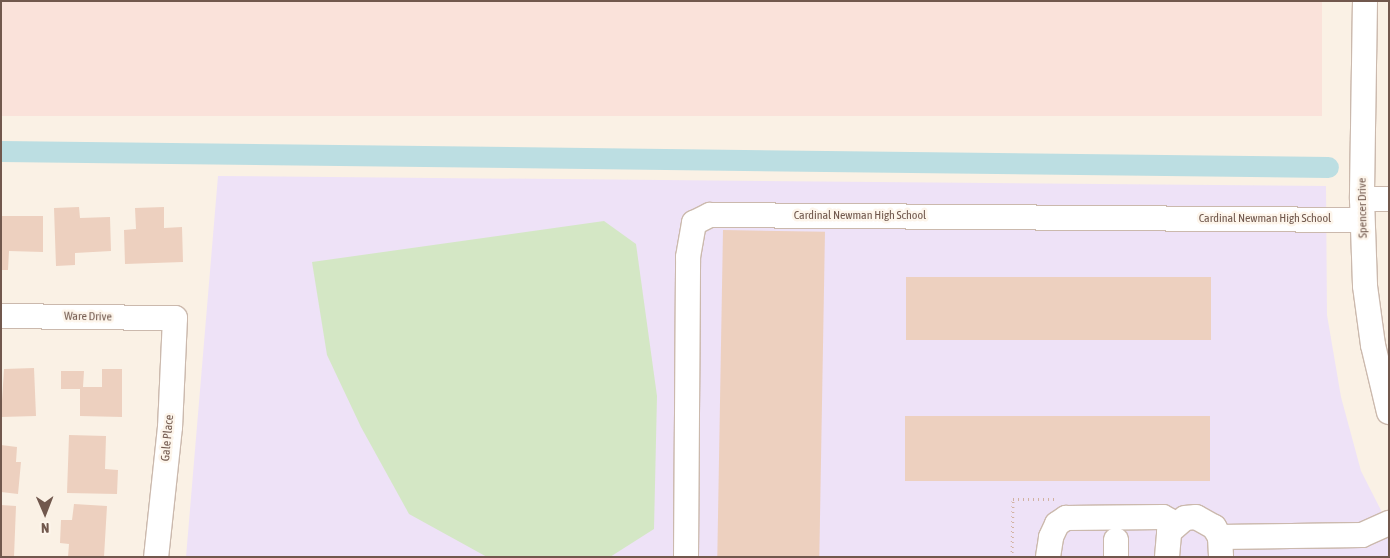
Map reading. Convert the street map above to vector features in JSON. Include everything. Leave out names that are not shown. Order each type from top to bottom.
[{"type":"street","name":"Spencer Drive","points":[[1365,1],[1362,209],[1389,412]]},
{"type":"street","points":[[1362,209],[1389,199]]},
{"type":"street","name":"Cardinal Newman High School","points":[[686,557],[688,257],[694,224],[710,215],[1362,209]]},
{"type":"street","name":"Ware Drive","points":[[1,316],[175,318]]},
{"type":"street","name":"Gale Place","points":[[156,557],[170,427],[175,318]]},
{"type":"street","points":[[1048,557],[1051,537],[1058,524],[1066,518],[1163,517],[1176,524]]},
{"type":"street","points":[[1167,557],[1166,543],[1176,524],[1185,518],[1201,519],[1214,527],[1220,547],[1362,535],[1389,523]]},
{"type":"path","points":[[1012,557],[1013,499],[1059,499]]},
{"type":"shaded area","points":[[1,1],[1322,1],[1322,116],[1,116]]},
{"type":"shaded area","points":[[218,176],[1326,186],[1327,315],[1341,397],[1361,471],[1389,526],[1389,557],[186,557]]},
{"type":"green space","points":[[604,221],[636,244],[657,396],[654,529],[610,557],[487,557],[409,514],[361,427],[327,355],[312,262]]},
{"type":"building","points":[[79,207],[80,218],[110,217],[111,251],[75,253],[75,265],[56,266],[54,208]]},
{"type":"building","points":[[164,207],[164,228],[182,227],[183,262],[125,264],[124,230],[136,229],[135,208]]},
{"type":"building","points":[[2,216],[43,216],[43,252],[9,251],[8,270],[1,270]]},
{"type":"building","points":[[723,230],[825,232],[819,557],[717,557]]},
{"type":"building","points":[[906,277],[1211,277],[1211,340],[906,340]]},
{"type":"building","points":[[34,368],[36,416],[1,417],[4,369]]},
{"type":"building","points":[[102,369],[122,369],[122,417],[80,416],[80,389],[61,389],[61,371],[84,371],[83,387],[102,387]]},
{"type":"building","points":[[905,416],[1210,416],[1210,481],[905,481]]},
{"type":"building","points":[[69,435],[106,436],[105,469],[118,470],[117,494],[67,493]]},
{"type":"building","points":[[1,445],[17,447],[16,462],[21,462],[18,494],[1,492]]},
{"type":"building","points":[[74,504],[107,506],[104,557],[68,557],[69,544],[60,543],[61,520],[72,520]]},
{"type":"building","points":[[1,505],[16,506],[14,557],[1,557]]},
{"type":"waterway","points":[[1,151],[1328,167]]}]
